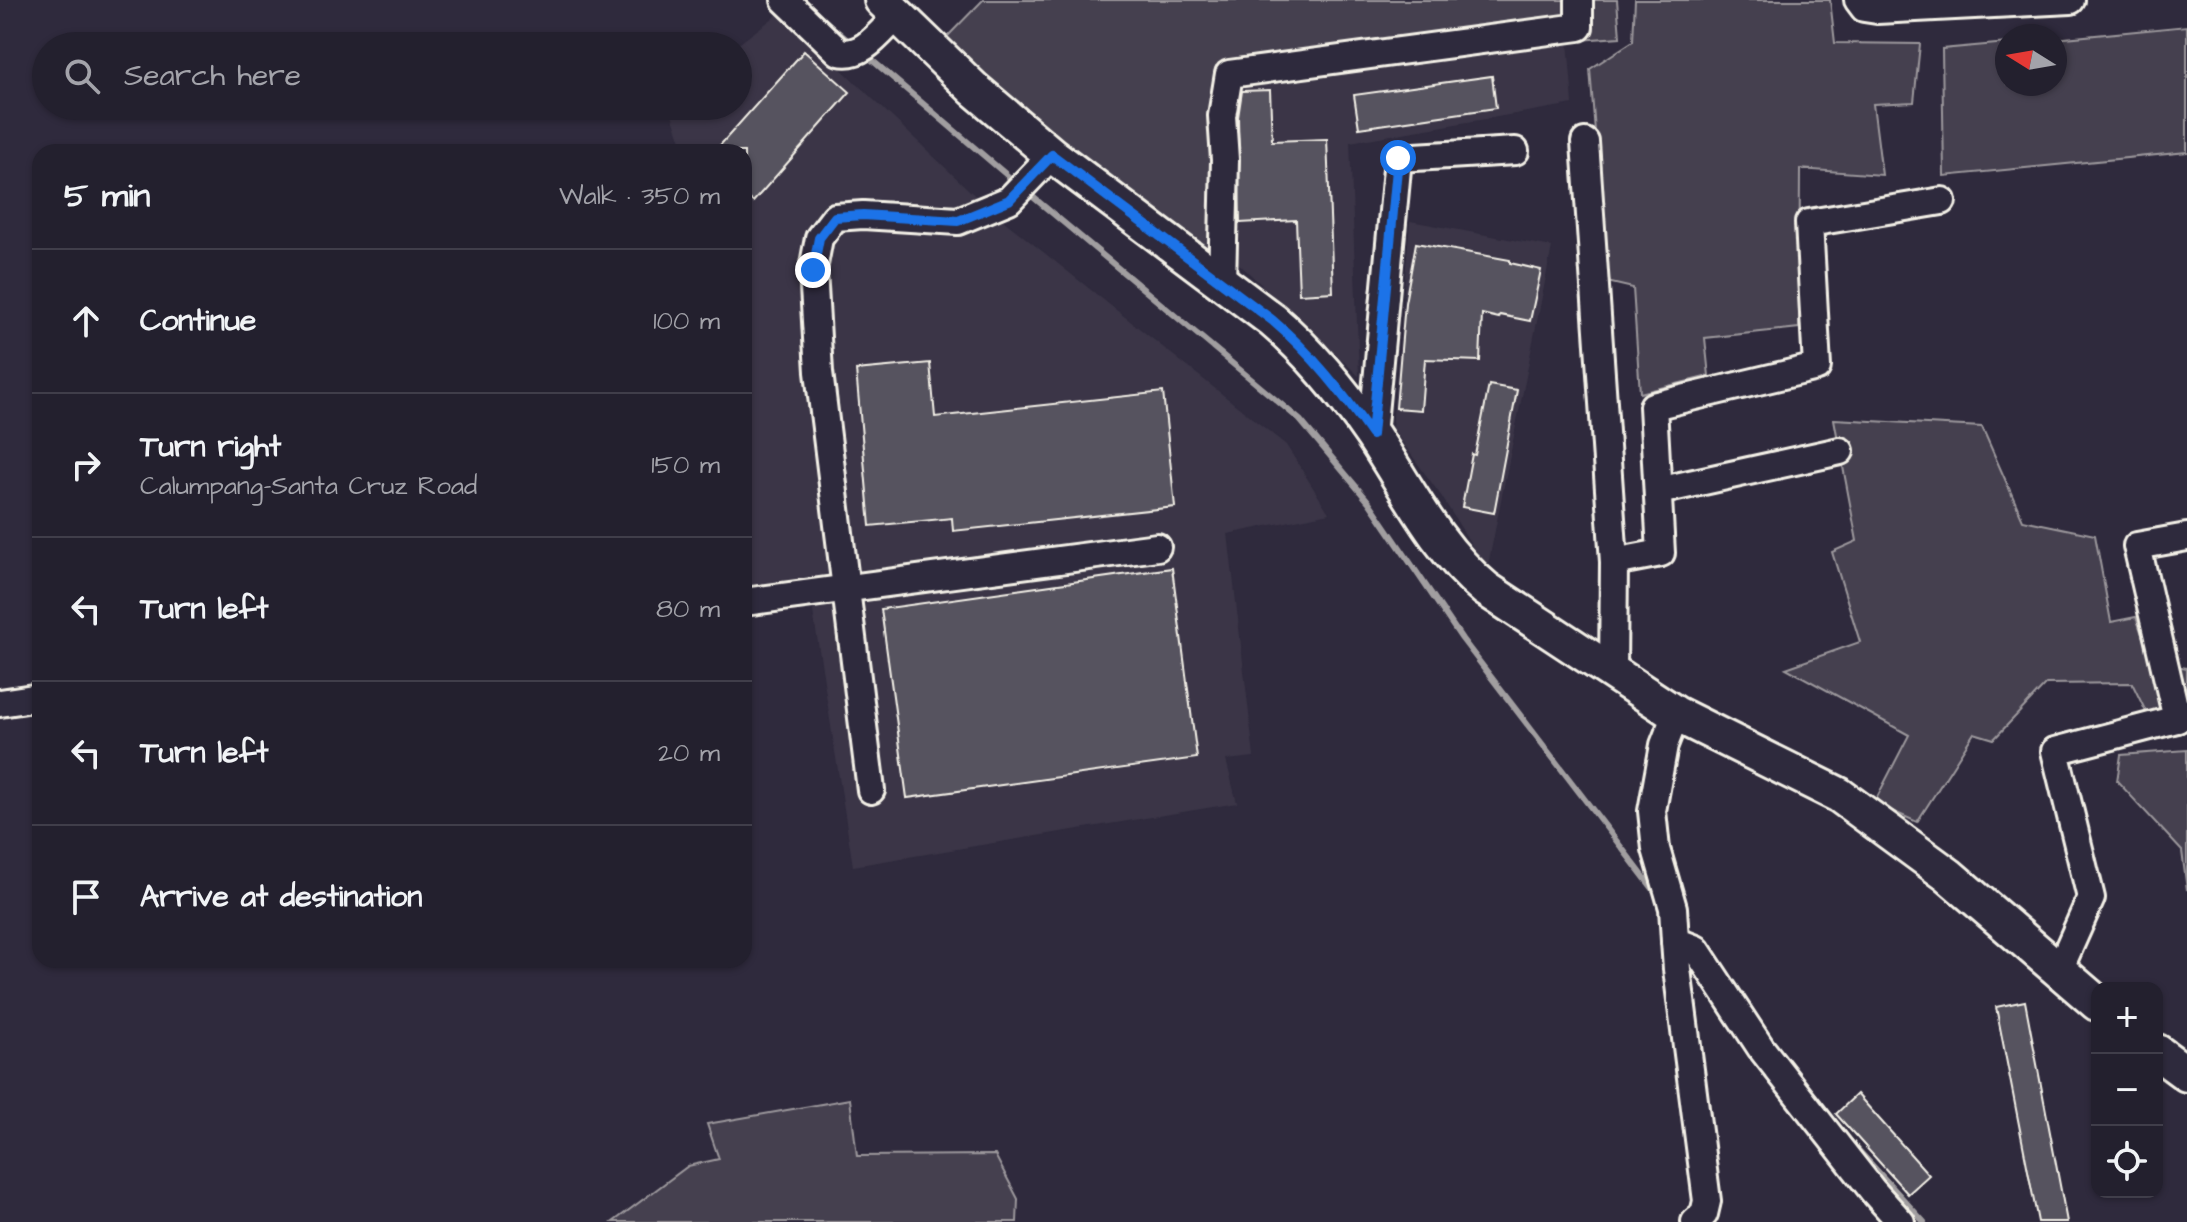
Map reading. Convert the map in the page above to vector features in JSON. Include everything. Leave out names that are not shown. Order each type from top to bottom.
[{"type":"main road","points":[[889,8],[974,89],[1052,155],[1305,348],[1340,389],[1433,530],[1466,572],[1486,589],[1676,714],[1839,795],[1948,875],[2091,998]]},
{"type":"main road","points":[[2160,1054],[2187,1074]]},
{"type":"street","points":[[785,0],[839,52],[857,51],[889,8]]},
{"type":"street","points":[[1222,283],[1225,211],[1222,116],[1229,74],[1579,27],[1579,0]]},
{"type":"street","points":[[1858,0],[1864,8],[1877,10],[2071,0]]},
{"type":"street","points":[[1585,142],[1614,562],[1613,672]]},
{"type":"street","points":[[1372,435],[1398,158],[1515,151]]},
{"type":"street","points":[[871,790],[819,372],[813,270],[819,238],[835,217],[863,215],[958,221],[999,205],[1022,188],[1052,155]]},
{"type":"street","points":[[1614,562],[1661,553],[1653,406],[1817,367],[1809,223],[1942,201]]},
{"type":"street","points":[[1658,491],[1840,451]]},
{"type":"street","points":[[2059,970],[2091,898],[2055,751],[2182,716],[2137,546],[2187,537]]},
{"type":"street","points":[[752,601],[1157,547]]},
{"type":"street","points":[[0,703],[32,698]]},
{"type":"street","points":[[1676,714],[1664,745],[1652,811],[1656,849],[1674,927],[1707,1201],[1701,1219]]},
{"type":"street","points":[[1674,927],[1696,949],[1761,1048],[1901,1222]]},
{"type":"shaded area","points":[[983,0],[1617,0],[1620,37],[1216,66],[1211,255],[1061,141],[944,40]]},
{"type":"shaded area","points":[[1635,0],[1830,0],[1835,43],[1920,44],[1914,102],[1873,104],[1882,175],[1800,169],[1799,328],[1705,338],[1709,376],[1640,393],[1633,288],[1607,282],[1590,69],[1633,41]]},
{"type":"shaded area","points":[[781,12],[989,209],[1286,445],[1329,513],[1228,534],[1254,757],[1226,760],[1237,803],[853,866],[808,579],[752,586],[752,144],[682,144],[674,120],[752,120],[752,34]]},
{"type":"shaded area","points":[[2187,26],[2187,152],[1944,176],[1942,49],[1995,44],[1995,96],[2067,96],[2067,38]]},
{"type":"shaded area","points":[[1568,41],[1573,104],[1350,142],[1359,376],[1235,260],[1236,79]]},
{"type":"shaded area","points":[[1410,221],[1552,247],[1487,570],[1442,497],[1392,428]]},
{"type":"shaded area","points":[[1834,419],[1982,427],[2023,520],[2095,535],[2111,622],[2136,617],[2151,661],[2187,668],[2187,700],[2147,714],[2132,683],[2046,684],[1994,739],[1974,733],[1917,822],[1874,803],[1909,735],[1786,668],[1860,642],[1832,552],[1857,541]]},
{"type":"shaded area","points":[[2187,750],[2187,890],[2182,851],[2117,781],[2121,755]]},
{"type":"shaded area","points":[[850,1099],[857,1156],[995,1155],[1018,1199],[1017,1222],[613,1222],[688,1166],[719,1159],[707,1124]]},
{"type":"building","points":[[804,51],[850,92],[753,202],[752,144],[721,144],[743,120],[752,120],[752,109]]},
{"type":"building","points":[[1492,76],[1496,108],[1359,128],[1354,95]]},
{"type":"building","points":[[1270,90],[1272,141],[1327,139],[1333,292],[1299,294],[1296,220],[1240,223],[1238,117],[1242,91]]},
{"type":"building","points":[[1416,243],[1510,260],[1510,263],[1541,270],[1530,321],[1482,314],[1480,361],[1425,359],[1421,410],[1396,408],[1405,303]]},
{"type":"building","points":[[930,363],[935,417],[1163,392],[1175,507],[953,531],[952,518],[870,526],[856,370]]},
{"type":"building","points":[[1489,385],[1517,390],[1494,513],[1462,507]]},
{"type":"building","points":[[1172,568],[1197,758],[907,798],[881,609]]},
{"type":"building","points":[[2025,1001],[2067,1222],[2038,1222],[1996,1007]]},
{"type":"building","points":[[1857,1094],[1929,1175],[1908,1194],[1836,1114]]},
{"type":"waterway","points":[[817,14],[851,43]]},
{"type":"waterway","points":[[866,55],[1016,183]]},
{"type":"waterway","points":[[1027,192],[1300,420],[1369,502],[1462,639],[1657,894]]},
{"type":"waterway","points":[[1848,1139],[1924,1222]]},
{"type":"route","points":[[813,270],[819,238],[835,217],[863,215],[958,221],[1009,200],[1052,155],[1305,348],[1340,389],[1372,435],[1398,158]]}]
